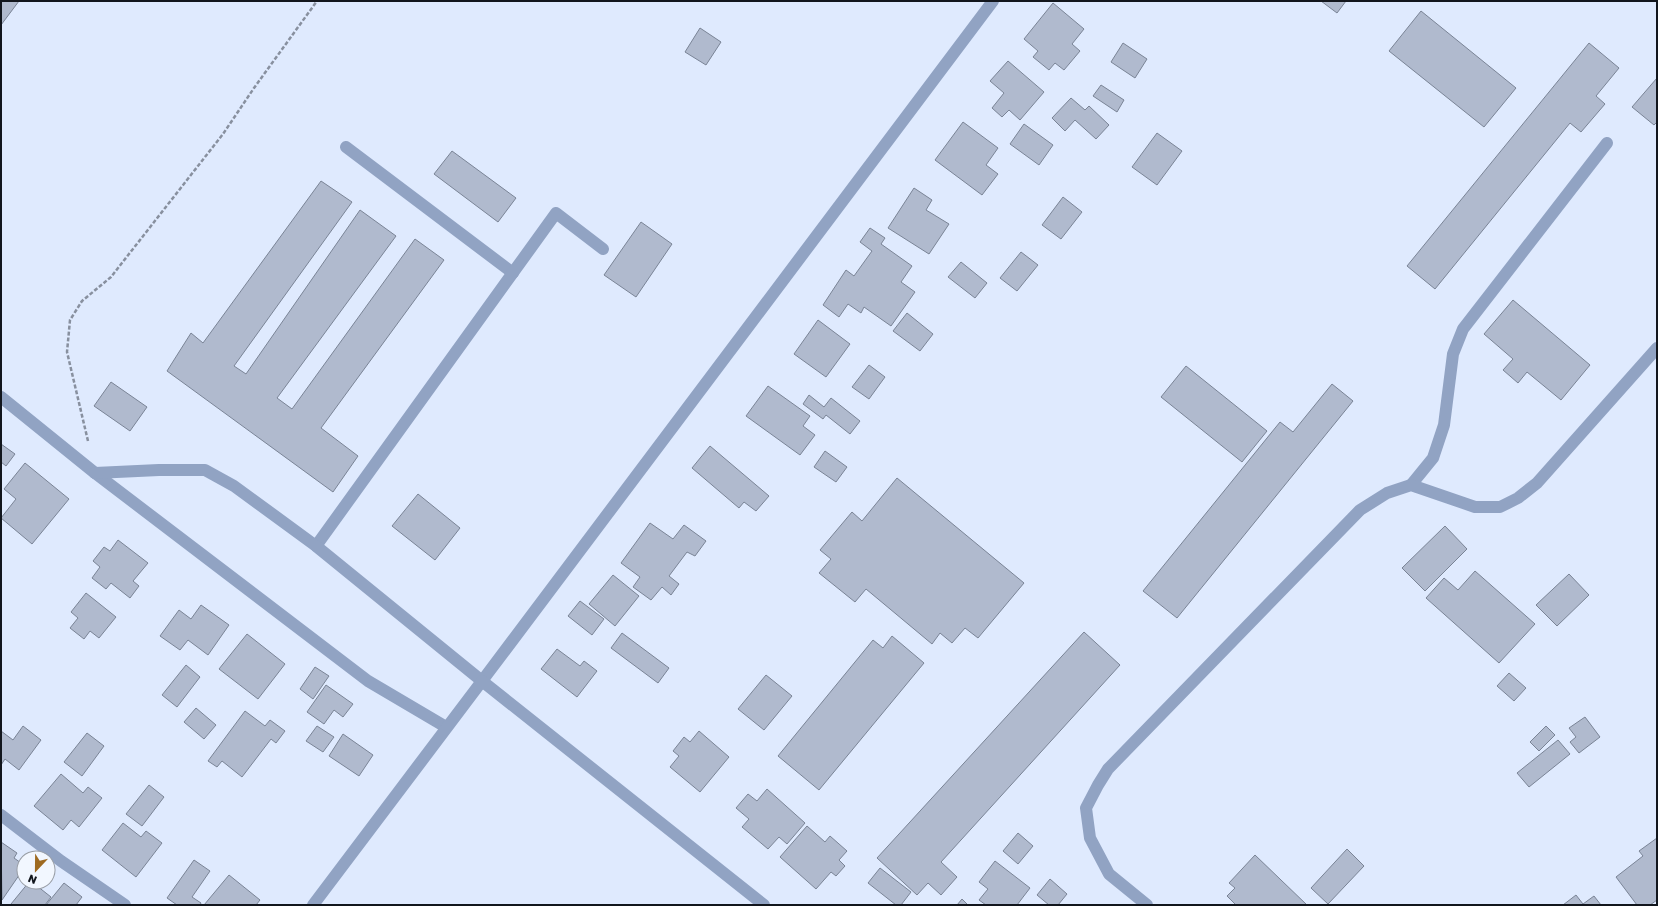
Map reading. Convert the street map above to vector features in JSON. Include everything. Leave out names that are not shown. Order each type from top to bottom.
[{"type":"street","points":[[312,905],[993,1]]},
{"type":"street","points":[[1411,486],[1433,458],[1444,425],[1453,354],[1463,329],[1607,143]]},
{"type":"street","points":[[346,148],[513,273]]},
{"type":"street","points":[[316,546],[556,213],[603,249]]},
{"type":"street","points":[[1147,905],[1109,874],[1090,838],[1086,808],[1098,784],[1114,763],[1360,510],[1387,492],[1411,486],[1476,507],[1500,507],[1518,498],[1537,483],[1657,348]]},
{"type":"street","points":[[1,397],[96,473],[368,681],[446,727]]},
{"type":"street","points":[[96,473],[159,470],[205,470],[234,486],[316,546],[482,681],[764,905]]},
{"type":"street","points":[[1,815],[61,861],[125,905]]},
{"type":"path","points":[[96,473],[67,352],[70,320],[82,301],[111,277],[223,134],[254,88],[317,1]]},
{"type":"building","points":[[1,1],[19,1],[1,25]]},
{"type":"building","points":[[1321,1],[1346,1],[1337,13]]},
{"type":"building","points":[[1053,3],[1084,29],[1072,44],[1080,51],[1064,70],[1055,63],[1049,70],[1033,57],[1038,51],[1024,39]]},
{"type":"building","points":[[1421,11],[1516,88],[1484,127],[1389,51]]},
{"type":"building","points":[[700,28],[721,42],[706,65],[685,52]]},
{"type":"building","points":[[1123,43],[1147,59],[1135,78],[1111,62]]},
{"type":"building","points":[[1589,43],[1619,68],[1596,96],[1605,104],[1581,132],[1570,123],[1435,289],[1407,266]]},
{"type":"building","points":[[1008,61],[1044,92],[1020,120],[1009,110],[1002,117],[992,108],[1004,93],[990,81]]},
{"type":"building","points":[[1657,78],[1657,122],[1654,125],[1632,107]]},
{"type":"building","points":[[1101,85],[1124,100],[1117,112],[1093,96]]},
{"type":"building","points":[[1071,98],[1085,110],[1089,106],[1109,125],[1096,139],[1075,120],[1065,131],[1052,118]]},
{"type":"building","points":[[963,122],[998,148],[986,165],[998,174],[982,195],[935,160]]},
{"type":"building","points":[[1024,124],[1053,145],[1039,165],[1010,144]]},
{"type":"building","points":[[1157,133],[1182,151],[1157,185],[1132,167]]},
{"type":"building","points":[[452,151],[516,198],[498,222],[434,174]]},
{"type":"building","points":[[321,181],[352,202],[234,366],[246,374],[360,210],[396,236],[277,398],[292,409],[415,239],[444,260],[321,428],[358,456],[333,492],[167,371],[191,333],[203,343]]},
{"type":"building","points":[[914,188],[932,200],[926,210],[949,224],[929,254],[888,228]]},
{"type":"building","points":[[1063,197],[1082,212],[1061,239],[1042,225]]},
{"type":"building","points":[[641,222],[672,244],[636,297],[604,275]]},
{"type":"building","points":[[870,228],[885,238],[881,244],[912,266],[901,282],[915,292],[891,326],[864,307],[861,313],[848,304],[839,317],[823,305],[846,270],[854,276],[872,251],[860,242]]},
{"type":"building","points":[[1021,252],[1038,265],[1017,291],[1000,278]]},
{"type":"building","points":[[961,262],[987,283],[975,298],[948,277]]},
{"type":"building","points":[[1513,300],[1590,365],[1561,400],[1527,372],[1518,383],[1503,370],[1513,359],[1484,334]]},
{"type":"building","points":[[907,313],[933,334],[920,351],[893,331]]},
{"type":"building","points":[[818,320],[850,344],[826,377],[794,354]]},
{"type":"building","points":[[869,365],[885,377],[869,399],[852,387]]},
{"type":"building","points":[[1186,366],[1267,431],[1242,462],[1161,397]]},
{"type":"building","points":[[111,382],[147,407],[130,431],[94,406]]},
{"type":"building","points":[[1332,384],[1353,401],[1177,618],[1143,591],[1280,422],[1293,432]]},
{"type":"building","points":[[768,386],[810,416],[803,426],[815,435],[800,455],[746,416]]},
{"type":"building","points":[[809,395],[824,407],[831,398],[860,421],[850,434],[826,415],[823,419],[803,404]]},
{"type":"building","points":[[1,444],[15,454],[6,466],[1,462]]},
{"type":"building","points":[[710,446],[769,496],[756,511],[744,502],[739,508],[692,468]]},
{"type":"building","points":[[825,451],[847,467],[836,482],[814,467]]},
{"type":"building","points":[[25,463],[69,499],[32,544],[1,518],[16,499],[4,489]]},
{"type":"building","points":[[897,478],[1024,583],[978,638],[965,628],[952,643],[940,633],[932,644],[866,589],[855,602],[819,573],[831,559],[820,550],[852,512],[862,521]]},
{"type":"building","points":[[418,494],[460,528],[435,560],[392,526]]},
{"type":"building","points":[[650,523],[673,539],[684,525],[706,541],[695,556],[687,552],[669,576],[679,584],[671,595],[662,587],[651,600],[633,587],[640,577],[621,563]]},
{"type":"building","points":[[1445,526],[1467,549],[1425,591],[1402,568]]},
{"type":"building","points":[[118,540],[148,563],[133,581],[139,586],[130,598],[111,583],[106,589],[92,578],[100,567],[93,561],[104,547],[110,551]]},
{"type":"building","points":[[1475,571],[1535,624],[1499,663],[1426,598],[1444,578],[1458,590]]},
{"type":"building","points":[[1569,574],[1589,595],[1557,626],[1536,605]]},
{"type":"building","points":[[613,575],[639,596],[615,626],[589,604]]},
{"type":"building","points":[[86,593],[116,617],[99,638],[90,631],[84,639],[70,628],[78,618],[71,612]]},
{"type":"building","points":[[580,601],[604,619],[592,635],[568,616]]},
{"type":"building","points":[[201,605],[229,625],[208,655],[188,640],[180,650],[160,636],[179,610],[191,619]]},
{"type":"building","points":[[1084,632],[1120,665],[941,862],[957,877],[941,895],[928,883],[917,895],[877,858]]},
{"type":"building","points":[[622,633],[669,668],[658,683],[611,648]]},
{"type":"building","points":[[247,634],[285,664],[258,699],[219,669]]},
{"type":"building","points":[[892,636],[924,663],[819,790],[778,756],[873,640],[883,648]]},
{"type":"building","points":[[557,649],[580,666],[584,661],[597,671],[577,697],[541,669]]},
{"type":"building","points":[[186,665],[200,677],[177,707],[162,695]]},
{"type":"building","points":[[315,667],[329,676],[313,699],[300,689]]},
{"type":"building","points":[[1509,673],[1526,688],[1514,701],[1497,686]]},
{"type":"building","points":[[766,675],[792,696],[764,730],[738,709]]},
{"type":"building","points":[[326,685],[353,704],[343,717],[334,710],[324,724],[307,712]]},
{"type":"building","points":[[196,708],[216,725],[204,739],[184,722]]},
{"type":"building","points":[[245,711],[265,726],[270,720],[285,731],[276,743],[271,739],[242,777],[222,761],[217,767],[208,761]]},
{"type":"building","points":[[1585,717],[1600,737],[1579,753],[1570,742],[1576,737],[1569,728]]},
{"type":"building","points":[[23,726],[41,740],[19,770],[5,759],[1,765],[1,731],[13,740]]},
{"type":"building","points":[[317,726],[334,737],[323,752],[306,741]]},
{"type":"building","points":[[1546,726],[1555,735],[1539,751],[1530,742]]},
{"type":"building","points":[[699,731],[729,757],[700,792],[670,767],[679,756],[673,751],[684,737],[690,742]]},
{"type":"building","points":[[87,733],[104,746],[82,776],[64,762]]},
{"type":"building","points":[[343,734],[373,755],[359,776],[329,756]]},
{"type":"building","points":[[1558,740],[1570,754],[1529,787],[1517,773]]},
{"type":"building","points":[[61,774],[83,793],[88,787],[102,798],[79,827],[71,820],[63,830],[34,806]]},
{"type":"building","points":[[149,785],[164,797],[142,826],[126,814]]},
{"type":"building","points":[[767,789],[805,823],[787,844],[779,837],[768,849],[742,827],[749,819],[736,808],[748,794],[757,801]]},
{"type":"building","points":[[123,823],[141,837],[146,831],[162,843],[136,877],[102,850]]},
{"type":"building","points":[[807,826],[825,842],[830,836],[847,851],[839,860],[845,866],[836,876],[831,872],[816,889],[780,857]]},
{"type":"building","points":[[1018,833],[1033,846],[1018,864],[1003,851]]},
{"type":"building","points":[[1657,838],[1657,900],[1650,905],[1637,905],[1616,877],[1643,856],[1639,851]]},
{"type":"building","points":[[1,842],[16,852],[14,858],[16,859],[16,880],[2,900]]},
{"type":"building","points":[[1347,849],[1364,866],[1328,904],[1311,888]]},
{"type":"building","points":[[1255,855],[1307,905],[1236,905],[1227,896],[1235,888],[1229,883]]},
{"type":"building","points":[[194,860],[210,871],[192,897],[201,903],[200,905],[177,905],[167,898]]},
{"type":"building","points":[[995,861],[1030,888],[1017,905],[986,905],[979,900],[988,889],[979,882]]},
{"type":"building","points":[[880,868],[911,892],[901,905],[896,905],[868,883]]},
{"type":"building","points":[[229,875],[260,900],[256,905],[204,905]]},
{"type":"building","points":[[1050,879],[1067,894],[1058,905],[1049,905],[1037,895]]},
{"type":"building","points":[[64,883],[82,897],[76,905],[46,905]]},
{"type":"building","points":[[22,890],[42,890],[51,897],[45,905],[11,904]]},
{"type":"building","points":[[1576,895],[1583,904],[1594,896],[1601,905],[1563,905]]},
{"type":"building","points":[[962,899],[968,905],[957,905]]}]
